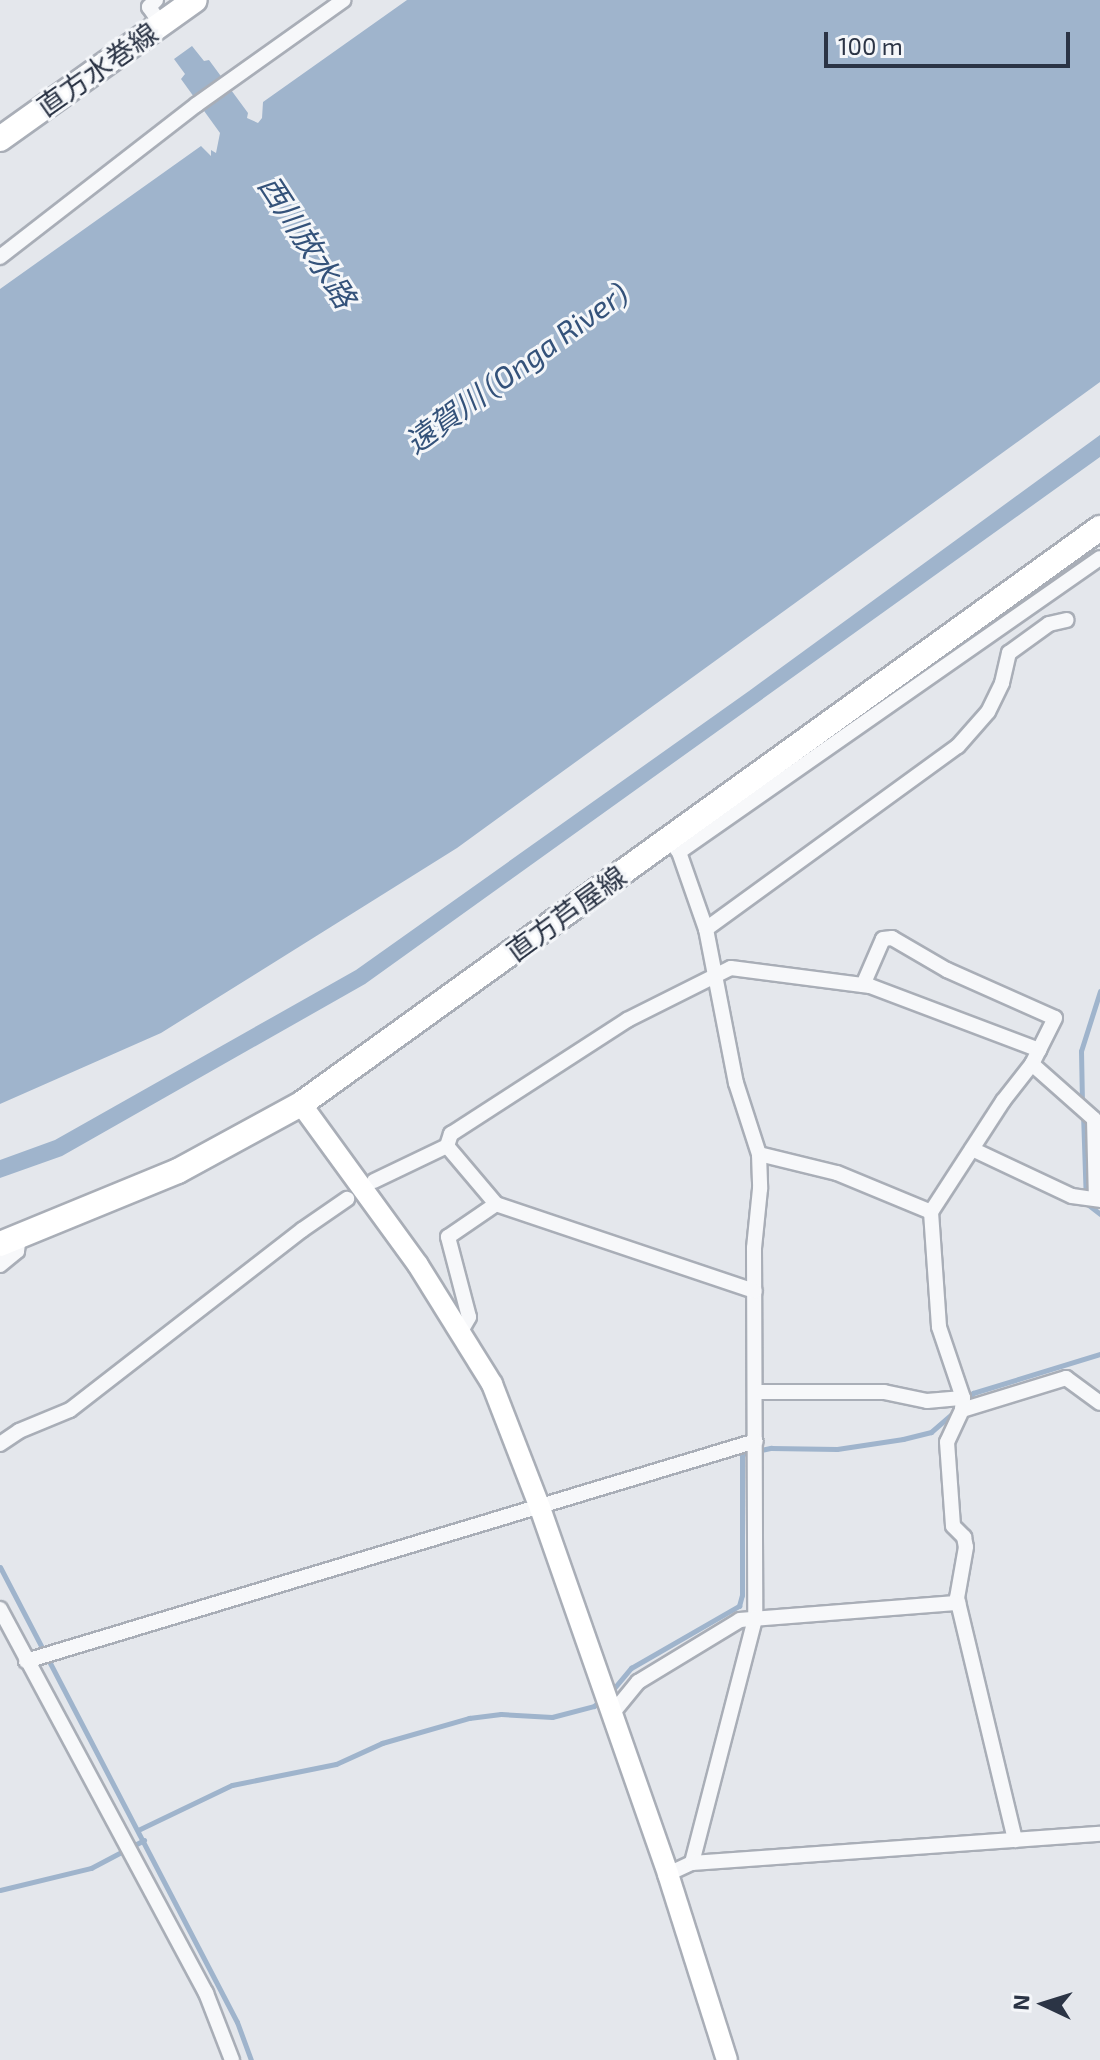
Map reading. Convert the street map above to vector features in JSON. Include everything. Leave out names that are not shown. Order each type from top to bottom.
[{"type":"main road","name":"直方水巻線","points":[[0,139],[159,12],[195,0]]},
{"type":"main road","name":"直方芦屋線","points":[[9,1241],[178,1171],[301,1104],[674,845],[1100,528]]},
{"type":"street","points":[[0,257],[196,105],[344,0]]},
{"type":"street","points":[[692,1863],[755,1619],[755,1291],[759,1154],[736,1083],[706,929],[674,845],[1007,624],[1100,558]]},
{"type":"street","points":[[1009,653],[1049,624],[1067,620]]},
{"type":"street","points":[[706,929],[958,746],[988,712],[1002,683],[1009,653],[1007,624]]},
{"type":"street","points":[[863,985],[883,939],[892,938],[947,970],[1055,1018],[1032,1064],[1003,1101],[931,1212],[939,1327],[963,1404],[947,1442],[953,1526],[964,1537],[966,1547],[958,1603],[1015,1840]]},
{"type":"street","points":[[374,1181],[447,1146],[451,1134],[627,1020],[731,968],[863,985],[1039,1050]]},
{"type":"street","points":[[972,1149],[1072,1196],[1098,1200],[1094,1119],[1032,1064]]},
{"type":"street","points":[[301,1104],[461,1331],[492,1384],[540,1508],[668,1874],[727,2060]]},
{"type":"street","points":[[447,1146],[496,1204],[755,1291]]},
{"type":"street","points":[[759,1154],[837,1173],[931,1212]]},
{"type":"street","points":[[0,1444],[19,1431],[70,1410],[302,1230],[347,1199]]},
{"type":"street","points":[[461,1331],[469,1317],[448,1237],[496,1204]]},
{"type":"street","points":[[0,1265],[17,1251],[9,1241]]},
{"type":"street","points":[[756,1392],[884,1392],[927,1401],[963,1404],[1066,1378],[1100,1403]]},
{"type":"street","points":[[26,1661],[756,1441]]},
{"type":"street","points":[[611,1715],[638,1682],[740,1620],[958,1603]]},
{"type":"street","points":[[0,1609],[206,1993],[232,2060]]},
{"type":"street","points":[[668,1874],[692,1863],[1100,1834]]},
{"type":"water","points":[[407,0],[1100,0],[1100,382],[457,848],[161,1033],[0,1104],[0,289],[201,146],[211,156],[211,150],[216,153],[220,133],[181,79],[185,74],[174,59],[192,46],[204,61],[209,60],[248,113],[247,118],[258,123],[262,118],[263,102]]},
{"type":"water","points":[[1100,435],[1100,457],[365,984],[62,1156],[0,1178],[0,1160],[55,1140],[356,970],[749,691]]},
{"type":"waterway","points":[[1082,1103],[1081,1051],[1100,991]]},
{"type":"waterway","points":[[1083,1113],[1086,1203],[1100,1214]]},
{"type":"waterway","points":[[966,1400],[973,1393],[1100,1354]]},
{"type":"waterway","points":[[610,1693],[631,1668],[739,1606],[742,1595],[742,1454],[771,1448],[837,1449],[903,1439],[931,1432],[956,1410]]},
{"type":"waterway","points":[[0,1567],[237,2022],[251,2060]]},
{"type":"waterway","points":[[138,1830],[232,1785],[336,1764],[382,1743],[469,1718],[501,1714],[552,1717],[594,1706],[602,1699]]},
{"type":"waterway","points":[[0,1890],[91,1868],[144,1840]]},
{"type":"water label","name":"西川放水路","points":[[308,241]]},
{"type":"water label","name":"遠賀川 (Onga River)","points":[[516,367]]}]
